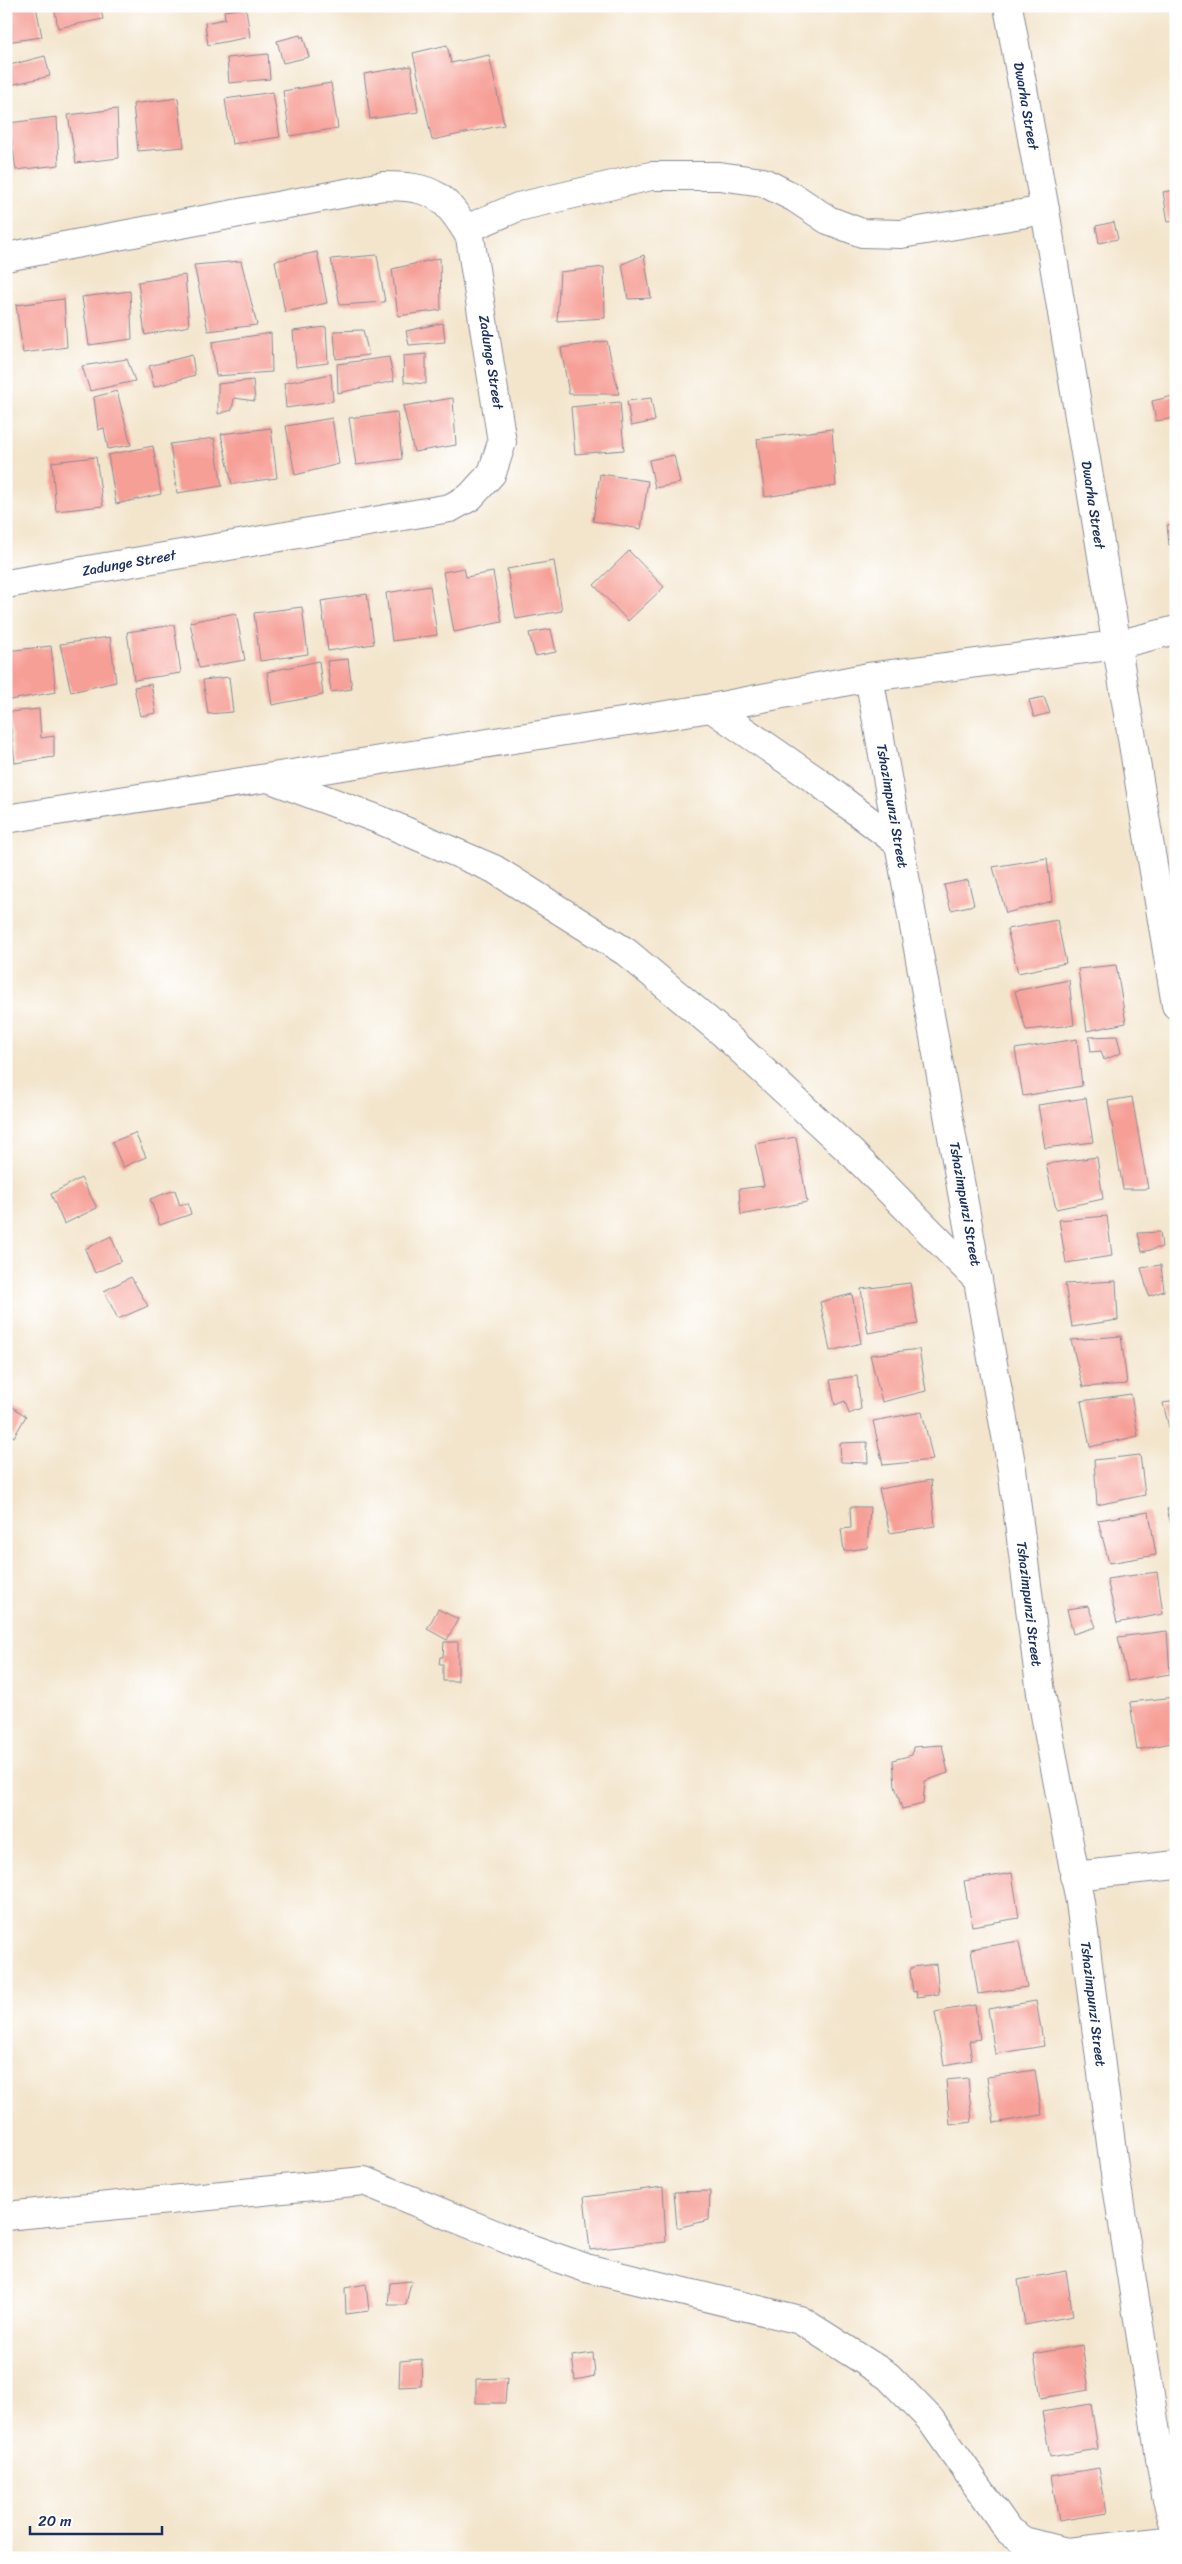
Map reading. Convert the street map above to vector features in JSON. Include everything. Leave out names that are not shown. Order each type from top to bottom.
[{"type":"street","name":"Dwarha Street","points":[[1008,6],[1045,210],[1176,1005]]},
{"type":"street","points":[[466,228],[518,207],[651,176],[719,176],[762,182],[796,198],[828,220],[862,233],[901,234],[1045,210]]},
{"type":"street","name":"Zadunge Street","points":[[6,258],[383,186],[425,189],[440,197],[466,228],[470,236],[502,442],[492,473],[470,497],[450,508],[6,584]]},
{"type":"street","points":[[6,819],[710,708],[869,677],[1116,645],[1176,630]]},
{"type":"street","name":"Tshazimpunzi Street","points":[[869,677],[1012,1469],[1041,1693],[1074,1876],[1114,2167],[1166,2496],[1176,2532]]},
{"type":"street","points":[[710,708],[817,781],[898,843]]},
{"type":"street","points":[[265,777],[380,820],[494,869],[626,952],[724,1034],[853,1154],[978,1280]]},
{"type":"street","points":[[1074,1876],[1176,1865]]},
{"type":"street","points":[[6,2216],[364,2181],[526,2247],[586,2268],[800,2320],[888,2376],[930,2418],[1009,2531],[1024,2541],[1067,2552],[1176,2540]]},
{"type":"building","points":[[6,6],[36,6],[42,37],[6,42]]},
{"type":"building","points":[[54,6],[100,6],[103,19],[58,28]]},
{"type":"building","points":[[246,8],[250,37],[208,45],[205,23],[225,19],[224,11]]},
{"type":"building","points":[[300,35],[301,38],[303,36],[309,57],[283,63],[277,41]]},
{"type":"building","points":[[447,45],[451,63],[489,55],[504,125],[432,140],[413,53]]},
{"type":"building","points":[[268,54],[270,79],[229,83],[227,58]]},
{"type":"building","points":[[45,56],[50,76],[6,86],[6,66]]},
{"type":"building","points":[[411,66],[418,112],[370,119],[364,74]]},
{"type":"building","points":[[331,83],[338,128],[290,136],[283,91]]},
{"type":"building","points":[[273,92],[280,137],[232,144],[225,99]]},
{"type":"building","points":[[178,98],[184,147],[138,151],[133,104]]},
{"type":"building","points":[[117,109],[119,158],[76,163],[68,115]]},
{"type":"building","points":[[57,117],[59,165],[16,170],[9,123]]},
{"type":"building","points":[[1176,190],[1176,221],[1168,222],[1163,192]]},
{"type":"building","points":[[1114,222],[1118,239],[1099,243],[1096,226]]},
{"type":"building","points":[[317,252],[327,303],[285,312],[275,261]]},
{"type":"building","points":[[377,255],[385,302],[340,305],[331,259]]},
{"type":"building","points":[[644,255],[651,298],[628,299],[622,264]]},
{"type":"building","points":[[440,258],[441,310],[398,316],[392,269]]},
{"type":"building","points":[[241,261],[257,325],[208,331],[194,265]]},
{"type":"building","points":[[604,267],[605,318],[557,321],[560,272]]},
{"type":"building","points":[[185,275],[189,326],[145,335],[138,282]]},
{"type":"building","points":[[130,291],[132,339],[89,345],[82,297]]},
{"type":"building","points":[[64,299],[67,347],[23,353],[16,305]]},
{"type":"building","points":[[443,323],[445,342],[409,345],[406,331]]},
{"type":"building","points":[[326,327],[328,363],[296,367],[293,331]]},
{"type":"building","points":[[363,330],[369,355],[336,359],[334,331]]},
{"type":"building","points":[[271,333],[272,372],[216,376],[212,342]]},
{"type":"building","points":[[607,341],[619,394],[569,394],[561,348]]},
{"type":"building","points":[[426,354],[426,384],[404,382],[403,356]]},
{"type":"building","points":[[192,355],[195,375],[154,387],[149,366]]},
{"type":"building","points":[[389,357],[394,381],[338,393],[337,364]]},
{"type":"building","points":[[127,359],[135,381],[90,391],[82,366]]},
{"type":"building","points":[[331,374],[333,401],[286,408],[284,383]]},
{"type":"building","points":[[253,380],[255,401],[234,398],[232,410],[218,414],[218,384]]},
{"type":"building","points":[[117,391],[131,445],[108,449],[104,428],[98,430],[94,397]]},
{"type":"building","points":[[1173,396],[1176,418],[1156,421],[1152,401]]},
{"type":"building","points":[[453,398],[456,445],[414,452],[403,406]]},
{"type":"building","points":[[651,398],[655,421],[631,426],[627,401]]},
{"type":"building","points":[[620,402],[624,450],[575,454],[571,407]]},
{"type":"building","points":[[397,412],[402,459],[356,465],[349,418]]},
{"type":"building","points":[[332,418],[339,464],[295,475],[286,426]]},
{"type":"building","points":[[271,428],[277,478],[232,484],[221,434]]},
{"type":"building","points":[[832,429],[836,486],[765,497],[757,439]]},
{"type":"building","points":[[214,438],[222,486],[177,493],[170,444]]},
{"type":"building","points":[[153,446],[161,494],[116,504],[108,455]]},
{"type":"building","points":[[674,455],[680,483],[655,488],[649,460]]},
{"type":"building","points":[[96,457],[103,506],[56,511],[52,462]]},
{"type":"building","points":[[600,474],[648,481],[641,529],[593,521]]},
{"type":"building","points":[[1176,524],[1176,544],[1169,545],[1167,525]]},
{"type":"building","points":[[629,551],[664,587],[628,621],[594,585]]},
{"type":"building","points":[[554,561],[562,611],[516,619],[507,569]]},
{"type":"building","points":[[464,568],[466,577],[493,572],[502,622],[454,632],[443,572]]},
{"type":"building","points":[[430,586],[437,635],[392,641],[386,593]]},
{"type":"building","points":[[367,594],[374,644],[328,651],[321,601]]},
{"type":"building","points":[[302,607],[308,654],[260,661],[254,613]]},
{"type":"building","points":[[236,613],[245,660],[199,668],[190,622]]},
{"type":"building","points":[[174,625],[181,673],[134,680],[127,632]]},
{"type":"building","points":[[551,629],[556,652],[535,656],[529,633]]},
{"type":"building","points":[[110,637],[116,682],[71,692],[60,644]]},
{"type":"building","points":[[51,646],[56,692],[10,700],[6,675],[6,651]]},
{"type":"building","points":[[348,659],[352,689],[331,692],[327,661]]},
{"type":"building","points":[[319,661],[323,695],[272,705],[267,672]]},
{"type":"building","points":[[229,677],[233,712],[208,714],[203,680]]},
{"type":"building","points":[[151,684],[156,713],[140,716],[134,687]]},
{"type":"building","points":[[1044,697],[1050,713],[1034,717],[1029,700]]},
{"type":"building","points":[[39,709],[41,738],[54,736],[54,757],[15,763],[9,712]]},
{"type":"building","points":[[1047,858],[1052,901],[1006,913],[993,867]]},
{"type":"building","points":[[968,880],[974,905],[951,910],[944,885]]},
{"type":"building","points":[[1057,920],[1066,963],[1018,973],[1007,929]]},
{"type":"building","points":[[1116,965],[1126,1023],[1087,1031],[1078,969]]},
{"type":"building","points":[[1069,980],[1074,1025],[1026,1030],[1015,991]]},
{"type":"building","points":[[1117,1036],[1121,1053],[1104,1060],[1101,1051],[1091,1052],[1089,1037]]},
{"type":"building","points":[[1077,1039],[1082,1086],[1023,1096],[1015,1049]]},
{"type":"building","points":[[1132,1097],[1148,1189],[1123,1189],[1108,1101]]},
{"type":"building","points":[[1086,1098],[1093,1142],[1045,1148],[1038,1105]]},
{"type":"building","points":[[135,1133],[146,1157],[123,1167],[112,1142]]},
{"type":"building","points":[[796,1137],[807,1202],[741,1215],[739,1189],[764,1186],[755,1144]]},
{"type":"building","points":[[1097,1157],[1103,1199],[1056,1209],[1046,1164]]},
{"type":"building","points":[[81,1178],[97,1208],[64,1224],[51,1194]]},
{"type":"building","points":[[175,1190],[180,1205],[188,1203],[191,1214],[160,1225],[150,1199]]},
{"type":"building","points":[[1107,1216],[1112,1256],[1066,1263],[1059,1220]]},
{"type":"building","points":[[1160,1232],[1162,1247],[1142,1252],[1138,1233]]},
{"type":"building","points":[[111,1236],[121,1261],[95,1273],[85,1249]]},
{"type":"building","points":[[1161,1265],[1164,1291],[1149,1296],[1141,1268]]},
{"type":"building","points":[[131,1277],[148,1306],[118,1319],[104,1291]]},
{"type":"building","points":[[1116,1281],[1118,1320],[1072,1327],[1065,1284]]},
{"type":"building","points":[[910,1283],[918,1324],[868,1333],[861,1289]]},
{"type":"building","points":[[852,1294],[861,1343],[830,1351],[820,1302]]},
{"type":"building","points":[[1121,1336],[1127,1384],[1083,1387],[1071,1340]]},
{"type":"building","points":[[919,1349],[926,1391],[882,1402],[870,1355]]},
{"type":"building","points":[[857,1376],[861,1409],[849,1414],[845,1401],[835,1405],[830,1380]]},
{"type":"building","points":[[1131,1394],[1138,1436],[1090,1447],[1081,1401]]},
{"type":"building","points":[[1176,1401],[1176,1427],[1169,1428],[1163,1403]]},
{"type":"building","points":[[8,1404],[26,1416],[14,1437],[6,1432],[6,1408]]},
{"type":"building","points":[[922,1412],[933,1460],[883,1465],[873,1421]]},
{"type":"building","points":[[867,1442],[868,1463],[841,1462],[840,1443]]},
{"type":"building","points":[[1140,1455],[1145,1495],[1097,1505],[1094,1460]]},
{"type":"building","points":[[931,1480],[935,1526],[890,1533],[879,1489]]},
{"type":"building","points":[[850,1507],[870,1507],[867,1548],[844,1551],[841,1529],[851,1528]]},
{"type":"building","points":[[1176,1508],[1176,1539],[1175,1540],[1167,1509]]},
{"type":"building","points":[[1149,1512],[1156,1555],[1109,1563],[1098,1520]]},
{"type":"building","points":[[1157,1572],[1163,1614],[1117,1623],[1107,1579]]},
{"type":"building","points":[[1088,1606],[1096,1627],[1073,1634],[1067,1609]]},
{"type":"building","points":[[438,1609],[458,1619],[447,1640],[427,1629]]},
{"type":"building","points":[[1167,1631],[1170,1674],[1128,1681],[1118,1637]]},
{"type":"building","points":[[444,1642],[458,1642],[458,1681],[443,1681],[443,1664],[439,1664],[440,1657],[443,1657]]},
{"type":"building","points":[[1176,1697],[1176,1742],[1137,1750],[1130,1702]]},
{"type":"building","points":[[942,1745],[948,1773],[925,1781],[923,1804],[902,1809],[895,1786],[893,1760],[912,1755],[913,1747]]},
{"type":"building","points":[[1012,1873],[1019,1918],[972,1926],[964,1881]]},
{"type":"building","points":[[1176,1924],[1176,1942],[1175,1942],[1172,1925]]},
{"type":"building","points":[[1019,1941],[1027,1987],[978,1994],[971,1949]]},
{"type":"building","points":[[936,1964],[939,1994],[917,1997],[916,1991],[913,1992],[910,1971],[912,1967]]},
{"type":"building","points":[[1036,2001],[1044,2046],[995,2054],[988,2009]]},
{"type":"building","points":[[975,2005],[980,2039],[969,2041],[972,2060],[944,2065],[935,2012]]},
{"type":"building","points":[[1035,2070],[1042,2115],[994,2123],[987,2077]]},
{"type":"building","points":[[968,2078],[972,2122],[950,2125],[946,2080]]},
{"type":"building","points":[[663,2187],[666,2242],[590,2250],[584,2197]]},
{"type":"building","points":[[710,2191],[709,2220],[677,2228],[674,2192]]},
{"type":"building","points":[[1066,2271],[1073,2316],[1025,2325],[1018,2280]]},
{"type":"building","points":[[411,2281],[406,2305],[388,2305],[390,2283]]},
{"type":"building","points":[[366,2284],[369,2311],[346,2314],[345,2288]]},
{"type":"building","points":[[1082,2345],[1089,2390],[1041,2398],[1034,2354]]},
{"type":"building","points":[[593,2353],[595,2376],[575,2380],[572,2356]]},
{"type":"building","points":[[422,2359],[421,2386],[399,2387],[400,2361]]},
{"type":"building","points":[[507,2378],[505,2403],[476,2403],[476,2379]]},
{"type":"building","points":[[1091,2404],[1098,2449],[1050,2457],[1042,2412]]},
{"type":"building","points":[[1099,2468],[1107,2513],[1059,2521],[1051,2476]]}]
